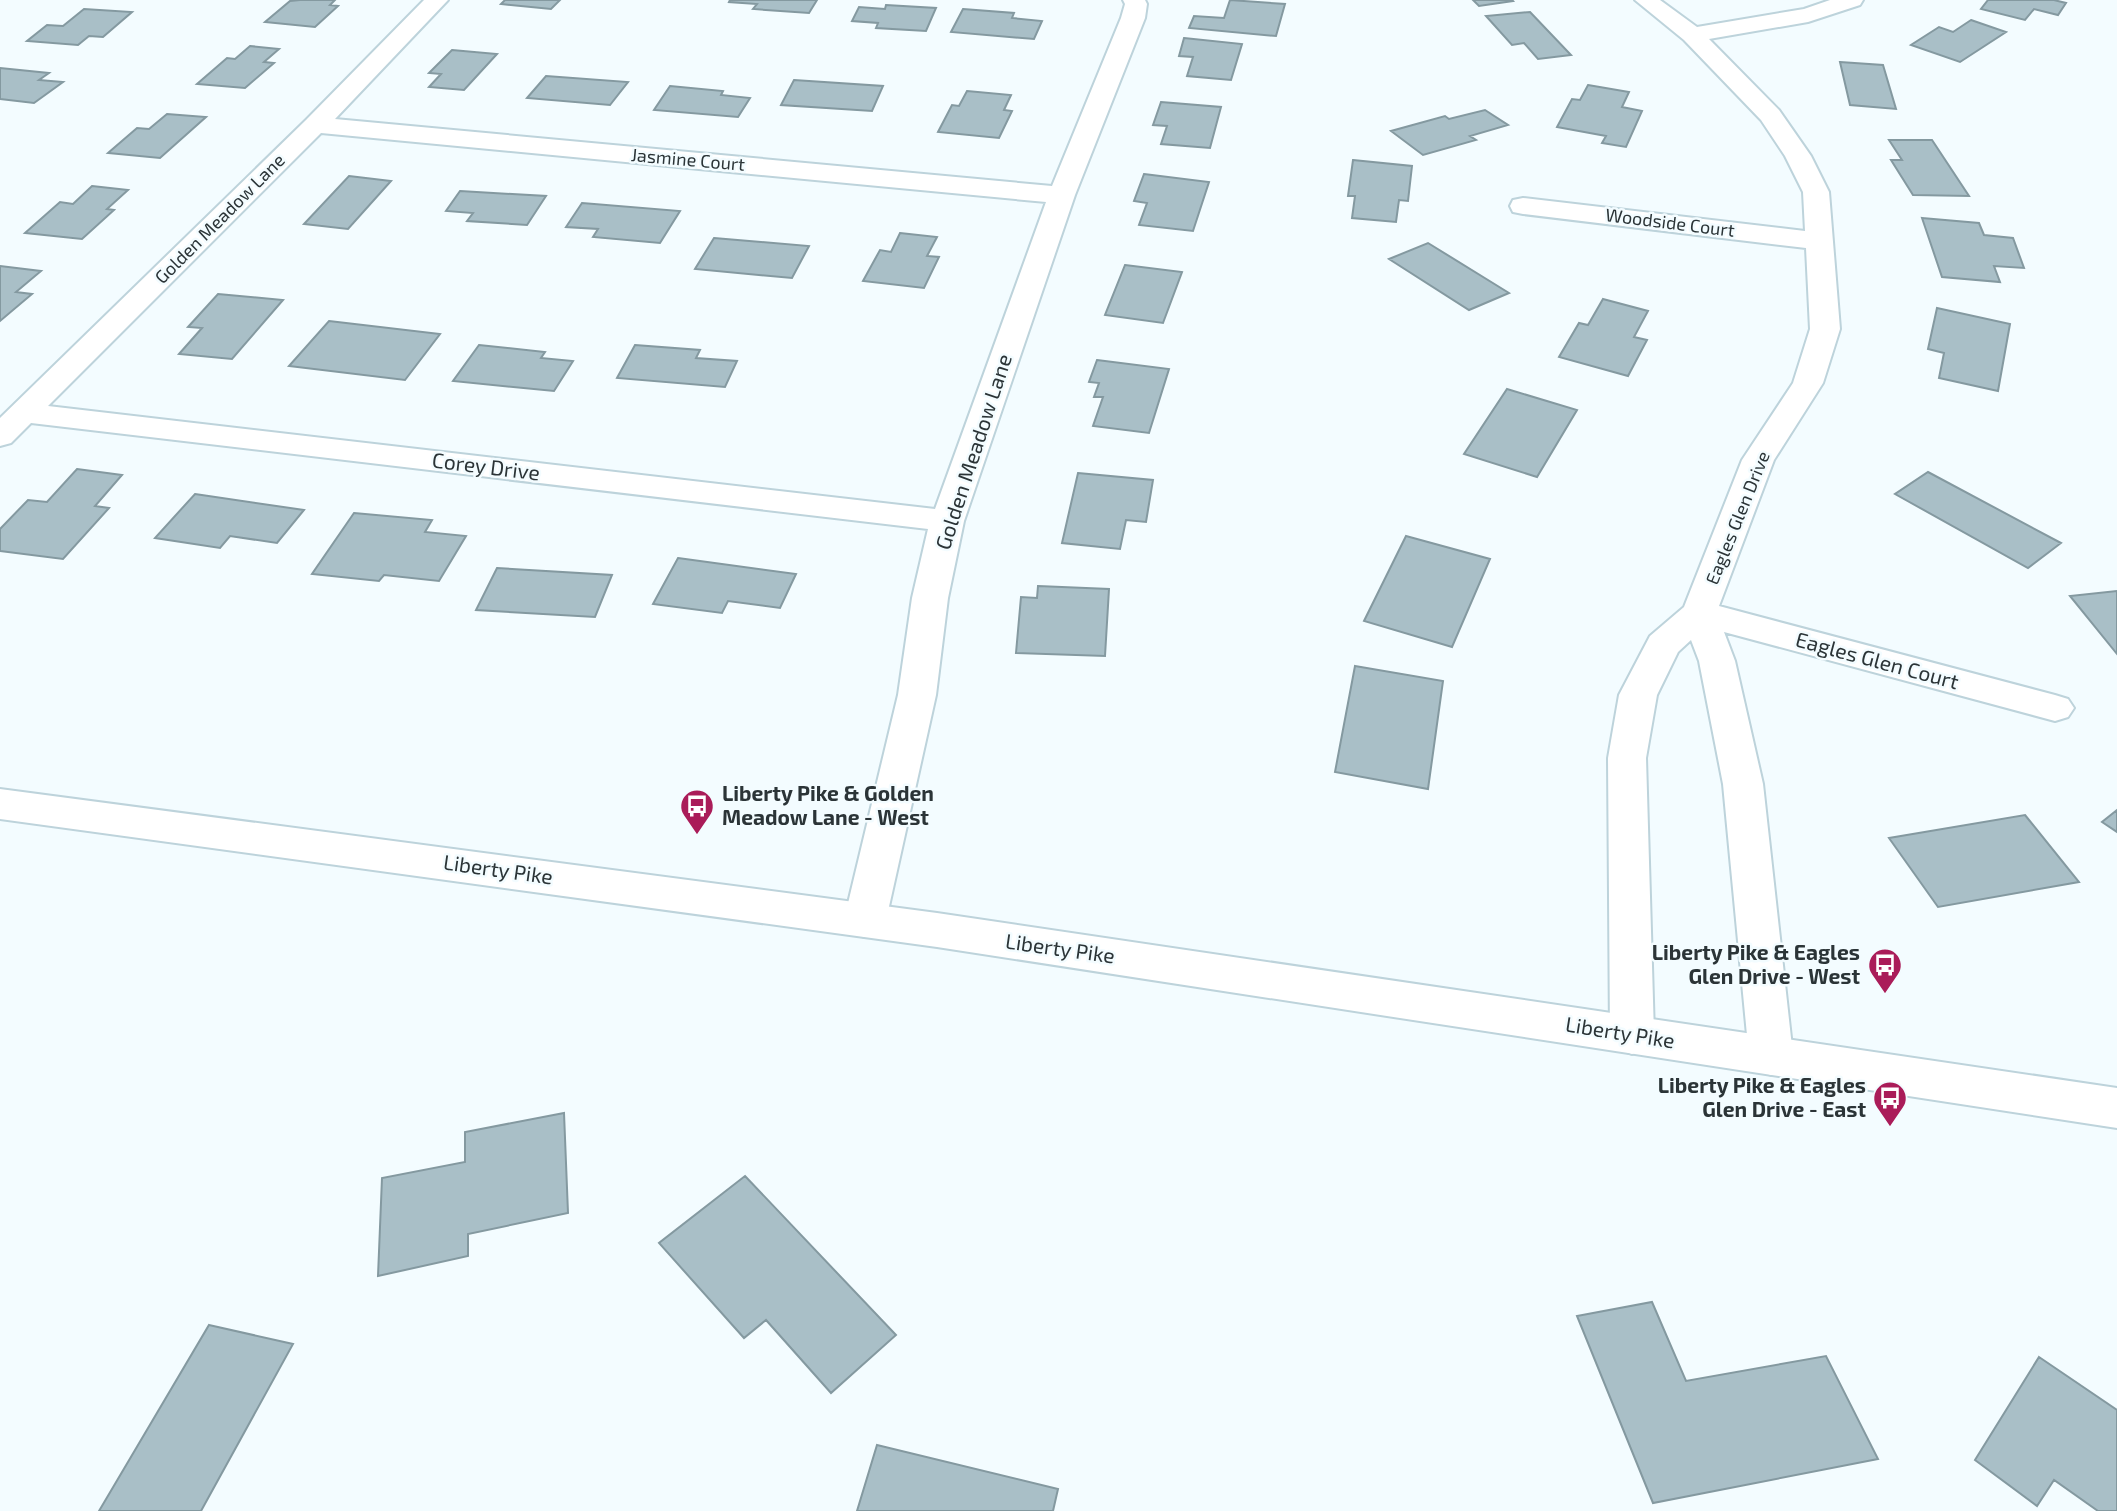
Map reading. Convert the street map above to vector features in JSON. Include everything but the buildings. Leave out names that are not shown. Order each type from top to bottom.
[{"type":"street","name":"Golden Meadow Lane","points":[[0,436],[315,125],[437,0]]},
{"type":"street","name":"Golden Meadow Lane","points":[[865,920],[917,695],[930,598],[947,521],[1062,195],[1133,18],[1136,4],[1134,0]]},
{"type":"street","name":"Eagles Glen Drive","points":[[1632,1035],[1627,758],[1638,695],[1663,645],[1699,613],[1758,460],[1808,383],[1825,330],[1817,241],[1816,192],[1798,156],[1770,116],[1692,35],[1646,0]]},
{"type":"street","points":[[1692,35],[1808,15],[1852,0]]},
{"type":"street","name":"Jasmine Court","points":[[315,125],[1062,195]]},
{"type":"street","name":"Woodside Court","points":[[1522,205],[1817,241]]},
{"type":"street","name":"Corey Drive","points":[[24,413],[947,521]]},
{"type":"street","points":[[1699,613],[1717,661],[1742,784],[1771,1056]]},
{"type":"street","name":"Eagles Glen Court","points":[[1699,613],[2055,708]]},
{"type":"street","name":"Liberty Pike","points":[[0,804],[865,920],[2117,1108]]},
{"type":"place","name":"Liberty Pike & Golden Meadow Lane - West","points":[[697,836]]},
{"type":"place","name":"Liberty Pike & Eagles Glen Drive - West","points":[[1885,995]]},
{"type":"place","name":"Liberty Pike & Eagles Glen Drive - East","points":[[1890,1128]]}]
